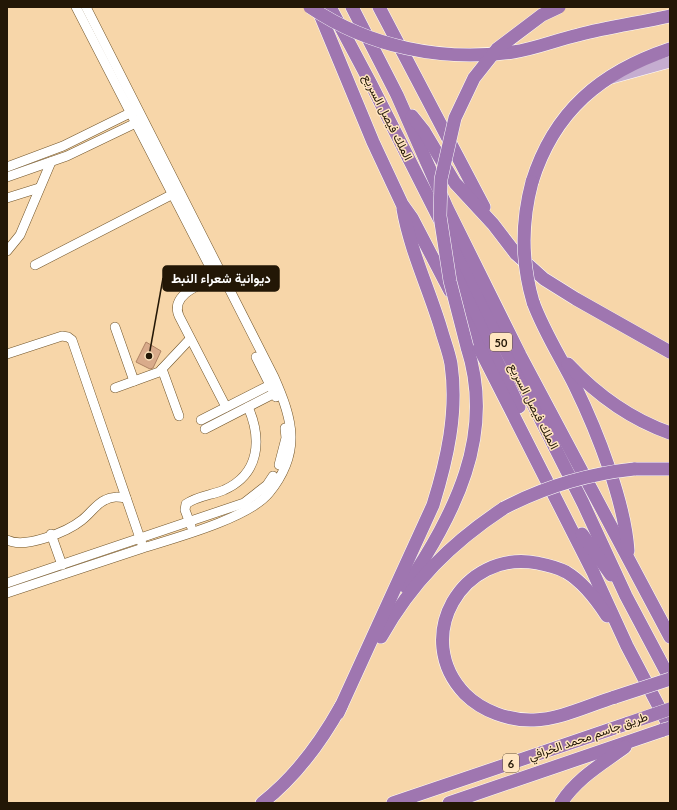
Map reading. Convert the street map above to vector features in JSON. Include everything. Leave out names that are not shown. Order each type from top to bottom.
[{"type":"highway","points":[[310,7],[345,28],[375,40],[414,50],[450,54],[513,52],[578,35],[670,16]]},
{"type":"highway","points":[[317,7],[373,142],[402,204],[412,218],[561,512],[588,561],[627,646],[668,728]]},
{"type":"highway","name":"الملك فيصل السريع","points":[[330,7],[371,84],[576,489],[626,596],[670,679]]},
{"type":"highway","name":"الملك فيصل السريع","points":[[352,7],[397,95],[456,226],[516,349],[670,637]]},
{"type":"highway","points":[[379,7],[493,224]]},
{"type":"highway","points":[[392,617],[393,607],[428,552],[453,504],[470,459],[477,415],[476,383],[450,281],[440,216],[439,197],[446,154],[455,118],[464,96],[482,67],[497,49],[537,18],[559,7]]},
{"type":"highway","points":[[629,559],[623,516],[610,472],[585,408],[540,321],[533,302],[526,272],[523,242],[525,211],[539,160],[557,127],[584,96],[605,80],[637,62],[670,49]]},
{"type":"highway","points":[[397,95],[424,131],[455,183],[493,224],[516,254],[544,279],[670,352]]},
{"type":"highway","points":[[338,713],[433,505],[449,447],[452,404],[451,363],[432,302],[407,232],[402,204]]},
{"type":"highway","points":[[447,254],[498,365],[576,522],[596,555],[626,596]]},
{"type":"highway","points":[[555,350],[601,396],[630,416],[670,433]]},
{"type":"highway","points":[[262,803],[279,788],[313,750],[338,713],[392,617],[433,564],[464,536],[504,508],[531,494],[567,481],[634,469],[670,469]]},
{"type":"highway","points":[[627,646],[592,595],[572,576],[554,567],[527,561],[499,564],[487,568],[470,580],[455,597],[443,629],[445,657],[453,677],[469,698],[493,712],[518,719],[539,720],[670,679]]},
{"type":"highway","name":"طريق جاسم محمد الخرافي","points":[[393,803],[670,709]]},
{"type":"highway","name":"طريق جاسم محمد الخرافي","points":[[449,803],[668,728]]},
{"type":"highway","points":[[561,803],[580,779],[636,739]]},
{"type":"main road","points":[[605,80],[670,62]]},
{"type":"street","points":[[76,7],[134,112]]},
{"type":"street","points":[[7,593],[191,527],[244,512],[257,504],[269,493],[286,464],[292,442],[289,414],[282,396],[218,277],[139,122],[86,7]]},
{"type":"street","points":[[7,167],[63,146],[134,112]]},
{"type":"street","points":[[7,177],[51,162],[139,122]]},
{"type":"street","points":[[7,251],[20,235],[51,162]]},
{"type":"street","points":[[7,198],[39,188]]},
{"type":"street","points":[[35,265],[175,193]]},
{"type":"street","points":[[218,277],[185,294],[178,301],[177,312],[222,409],[223,420]]},
{"type":"street","points":[[191,527],[244,503],[267,485],[276,471],[286,438],[282,413],[275,393],[218,277]]},
{"type":"street","points":[[115,327],[134,381]]},
{"type":"street","points":[[7,354],[62,336],[68,337],[72,340],[142,544]]},
{"type":"street","points":[[115,388],[162,370],[190,339]]},
{"type":"street","points":[[162,370],[179,416]]},
{"type":"street","points":[[201,420],[270,385]]},
{"type":"street","points":[[205,429],[275,393]]},
{"type":"street","points":[[191,527],[185,508],[186,504],[232,486],[251,465],[257,447],[257,438],[255,424],[248,407]]},
{"type":"street","points":[[7,540],[21,544],[52,534],[76,524],[106,499],[116,497],[126,498]]},
{"type":"street","points":[[52,534],[62,565]]},
{"type":"street","points":[[7,584],[62,565],[142,544]]},
{"type":"building","points":[[146,342],[161,351],[153,368],[150,369],[136,362]]},
{"type":"place","name":"ديوانية شعراء النبط","points":[[149,356]]}]
